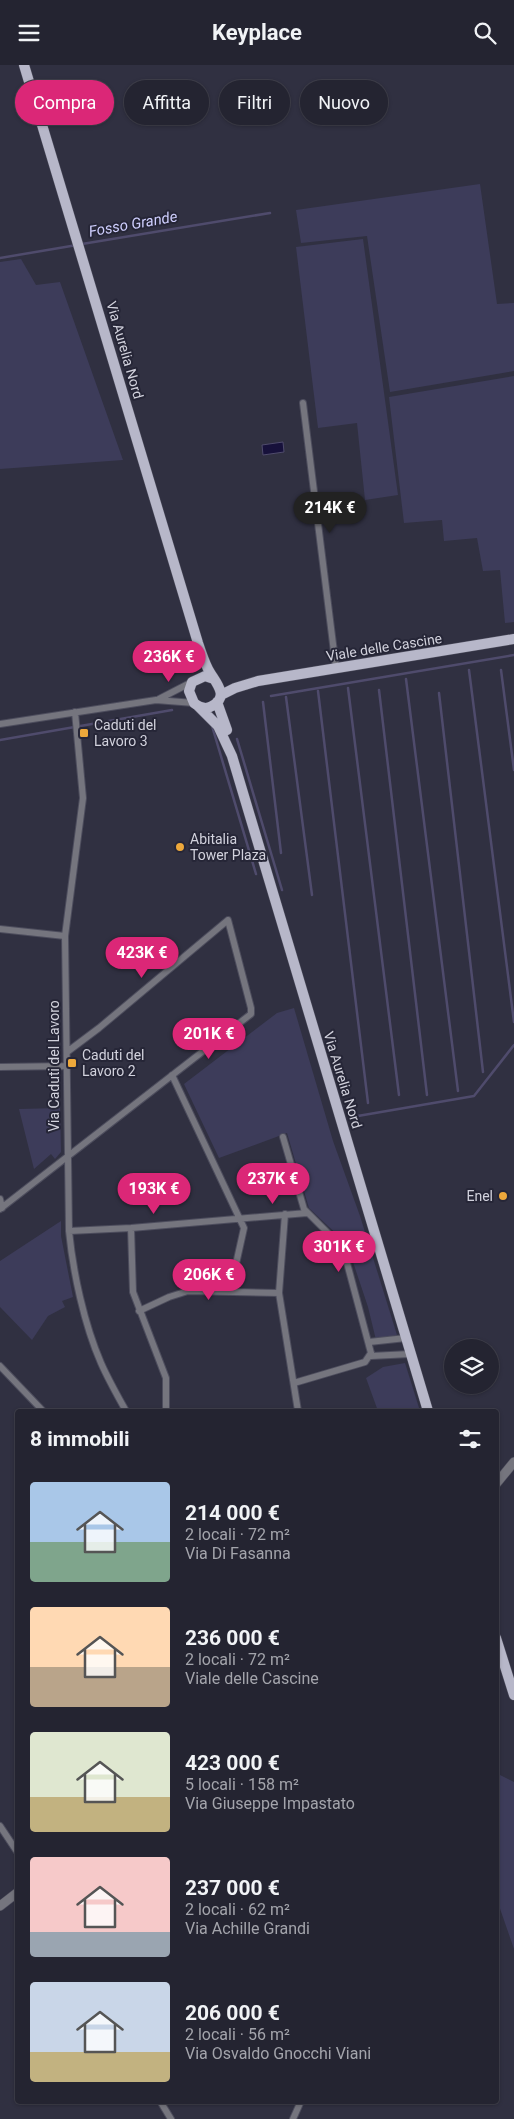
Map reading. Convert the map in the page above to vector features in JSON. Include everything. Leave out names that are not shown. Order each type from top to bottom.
[{"type":"main road","name":"Via Aurelia Nord","points":[[24,65],[198,643],[205,663],[215,680]]},
{"type":"main road","name":"Viale delle Cascine","points":[[219,699],[235,688],[258,681],[514,639]]},
{"type":"main road","name":"Via Aurelia Nord","points":[[194,680],[198,670],[198,643]]},
{"type":"main road","points":[[205,676],[215,680],[220,688],[219,699],[208,708],[196,705],[189,695],[194,680],[205,676]]},
{"type":"main road","name":"Viale delle Cascine","points":[[215,680],[258,681]]},
{"type":"main road","name":"Via Aurelia Nord","points":[[219,699],[230,740],[232,756]]},
{"type":"main road","name":"Via Aurelia Nord","points":[[196,705],[218,726],[232,756],[427,1409]]},
{"type":"main road","points":[[499,1648],[514,1695]]},
{"type":"street","points":[[303,403],[336,668]]},
{"type":"street","points":[[156,701],[182,689],[194,680]]},
{"type":"street","points":[[0,724],[76,715],[156,701],[178,701],[196,705]]},
{"type":"street","name":"Via Caduti del Lavoro","points":[[76,715],[83,798],[66,936],[69,1231],[76,1280],[82,1304],[100,1361],[125,1409]]},
{"type":"street","points":[[1,1208],[252,1012],[228,920],[99,1028],[67,1052]]},
{"type":"street","points":[[0,929],[66,936]]},
{"type":"street","points":[[0,1067],[67,1066]]},
{"type":"street","points":[[172,1075],[245,1232],[230,1291]]},
{"type":"street","points":[[283,1137],[306,1213],[342,1248],[369,1342],[371,1356]]},
{"type":"street","points":[[0,1199],[1,1208]]},
{"type":"street","points":[[69,1231],[132,1228],[306,1213]]},
{"type":"street","points":[[285,1214],[279,1293],[298,1409]]},
{"type":"street","points":[[132,1228],[132,1287],[139,1311],[166,1377],[166,1409]]},
{"type":"street","points":[[139,1311],[184,1292],[279,1293]]},
{"type":"street","points":[[369,1342],[406,1338]]},
{"type":"street","points":[[294,1383],[365,1362],[371,1356],[410,1354]]},
{"type":"street","points":[[0,1366],[41,1409]]},
{"type":"street","points":[[499,1480],[514,1462]]},
{"type":"street","points":[[0,1826],[15,1848]]},
{"type":"street","points":[[0,1906],[15,1894]]},
{"type":"street","points":[[162,2104],[171,2119]]},
{"type":"street","points":[[293,2119],[300,2104]]},
{"type":"shaded area","points":[[480,184],[497,304],[514,303],[514,371],[390,392],[367,236],[301,243],[296,210]]},
{"type":"shaded area","points":[[363,239],[398,495],[365,500],[357,423],[318,428],[296,247]]},
{"type":"shaded area","points":[[21,259],[36,285],[60,282],[123,460],[0,469],[0,262]]},
{"type":"shaded area","points":[[514,376],[514,622],[505,623],[500,570],[483,571],[477,538],[444,541],[442,520],[404,523],[389,397]]},
{"type":"shaded area","points":[[283,442],[284,452],[263,455],[262,445]]},
{"type":"shaded area","points":[[294,1008],[333,1141],[360,1216],[397,1335],[376,1340],[368,1307],[347,1244],[309,1208],[287,1133],[219,1158],[184,1084],[277,1013]]},
{"type":"shaded area","points":[[60,1108],[61,1152],[55,1159],[51,1154],[34,1169],[19,1109]]},
{"type":"shaded area","points":[[61,1221],[61,1236],[73,1297],[62,1301],[65,1307],[48,1316],[32,1340],[0,1307],[0,1261]]},
{"type":"shaded area","points":[[405,1363],[419,1409],[377,1409],[366,1378],[383,1367]]},
{"type":"shaded area","points":[[499,1774],[514,1782],[514,1949],[499,1906]]},
{"type":"waterway","name":"Fosso Grande","points":[[82,244],[270,213]]},
{"type":"waterway","name":"Fosso Grande","points":[[0,258],[77,245]]},
{"type":"waterway","points":[[271,696],[514,655]]},
{"type":"waterway","points":[[469,670],[514,1022]]},
{"type":"waterway","points":[[501,670],[514,770]]},
{"type":"waterway","points":[[406,679],[458,1091]]},
{"type":"waterway","points":[[348,688],[399,1095]]},
{"type":"waterway","points":[[379,690],[427,1095]]},
{"type":"waterway","points":[[318,691],[368,1103]]},
{"type":"waterway","points":[[439,693],[483,1072]]},
{"type":"waterway","points":[[286,697],[312,895]]},
{"type":"waterway","points":[[263,702],[281,853]]},
{"type":"waterway","points":[[0,740],[172,710]]},
{"type":"waterway","points":[[212,726],[256,874]]},
{"type":"waterway","points":[[237,739],[282,890]]},
{"type":"waterway","points":[[352,1117],[474,1096],[514,1045]]},
{"type":"place","name":"Caduti del Lavoro 3","points":[[84,733]]},
{"type":"place","name":"Abitalia Tower Plaza","points":[[180,847]]},
{"type":"place","name":"Caduti del Lavoro 2","points":[[72,1063]]},
{"type":"place","name":"Enel","points":[[503,1196]]}]
